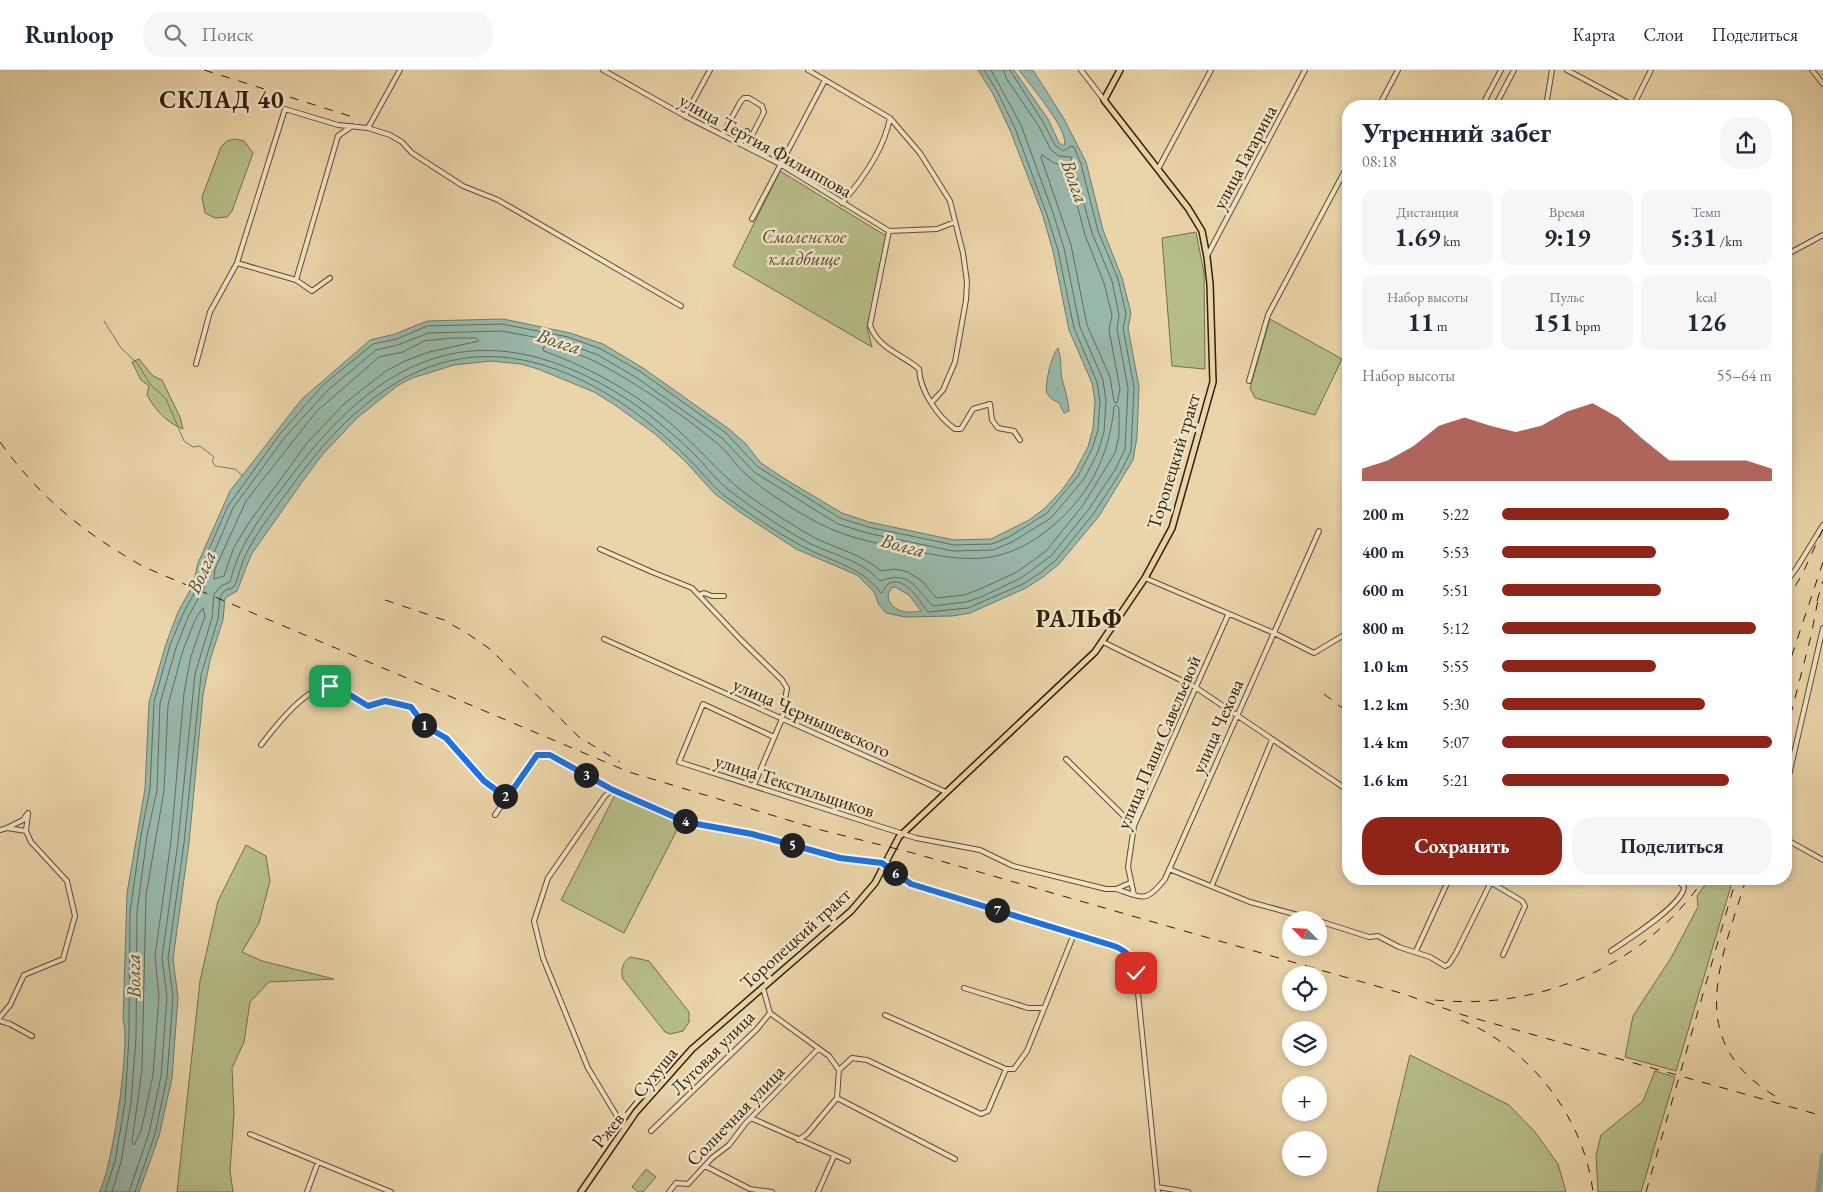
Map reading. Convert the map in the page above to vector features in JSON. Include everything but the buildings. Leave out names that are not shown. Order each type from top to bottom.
[{"type":"main road","points":[[1104,100],[1120,70]]},
{"type":"main road","name":"Торопецкий тракт","points":[[740,1007],[851,911],[875,883],[893,847],[902,834],[1103,642],[1145,578],[1172,528],[1213,382],[1210,284],[1202,231],[1158,169],[1104,100]]},
{"type":"main road","name":"Ржев — Сухуша","points":[[581,1192],[624,1128],[652,1092],[692,1049],[740,1007]]},
{"type":"street","points":[[368,128],[400,70]]},
{"type":"street","name":"улица Тертия Филиппова","points":[[603,70],[685,116],[780,164],[889,231]]},
{"type":"street","points":[[685,116],[710,70]]},
{"type":"street","points":[[808,70],[890,118],[920,152],[950,201],[958,230],[965,272],[966,300],[955,362],[946,384],[932,402]]},
{"type":"street","points":[[1081,70],[1104,100]]},
{"type":"street","points":[[1158,169],[1211,70]]},
{"type":"street","name":"улица Гагарина","points":[[1206,257],[1306,70]]},
{"type":"street","points":[[1382,100],[1398,70]]},
{"type":"street","points":[[1485,100],[1501,70]]},
{"type":"street","points":[[1498,100],[1514,70]]},
{"type":"street","points":[[1547,100],[1552,70]]},
{"type":"street","points":[[1567,70],[1622,100]]},
{"type":"street","points":[[1636,100],[1651,70]]},
{"type":"street","points":[[1812,70],[1823,84]]},
{"type":"street","points":[[752,219],[825,80]]},
{"type":"street","points":[[722,135],[741,101],[744,98],[752,100],[762,106],[764,112],[746,147]]},
{"type":"street","points":[[196,364],[210,312],[237,263],[285,109],[338,125],[368,128],[390,135],[402,142],[412,153],[463,186],[498,200],[681,306]]},
{"type":"street","points":[[842,203],[858,185],[873,160],[888,130],[890,118]]},
{"type":"street","points":[[296,280],[338,136],[352,126]]},
{"type":"street","points":[[740,144],[747,131]]},
{"type":"street","points":[[1249,381],[1268,316],[1342,176]]},
{"type":"street","points":[[955,222],[937,229],[889,231],[870,325],[880,343],[909,360],[919,369],[919,380],[942,420],[955,429],[961,429],[967,423],[973,410],[990,404],[992,420],[998,428],[1014,431],[1020,440]]},
{"type":"street","points":[[1792,252],[1823,235]]},
{"type":"street","points":[[237,263],[296,280],[312,291],[330,278]]},
{"type":"street","points":[[1792,574],[1823,525]]},
{"type":"street","name":"улица Чехова","points":[[1134,895],[1142,898],[1151,895],[1165,879],[1235,716],[1319,531]]},
{"type":"street","points":[[600,548],[692,588],[788,688],[782,719],[754,785]]},
{"type":"street","points":[[1145,578],[1274,633],[1314,653],[1342,636]]},
{"type":"street","points":[[699,596],[704,593],[712,596],[724,596]]},
{"type":"street","name":"улица Паши Савельевой","points":[[1134,895],[1128,867],[1134,826],[1228,615]]},
{"type":"street","points":[[1792,762],[1823,628]]},
{"type":"street","name":"улица Чернышевского","points":[[604,639],[946,792]]},
{"type":"street","points":[[1103,642],[1195,687],[1235,716],[1342,786]]},
{"type":"street","points":[[262,745],[308,694],[319,688],[330,686],[342,690],[368,706],[385,701],[411,707],[425,726],[446,738],[484,781],[507,798]]},
{"type":"street","name":"улица Текстильщиков","points":[[774,737],[703,704],[679,762],[902,834]]},
{"type":"street","points":[[1212,885],[1272,740]]},
{"type":"street","points":[[495,815],[537,755],[550,755],[613,790],[686,822],[752,834],[840,858],[885,865],[911,884],[1120,948],[1128,954],[1134,963],[1158,1192]]},
{"type":"street","points":[[1066,759],[1134,826]]},
{"type":"street","points":[[613,790],[605,796],[548,878],[534,921],[542,958],[588,1068],[624,1128]]},
{"type":"street","points":[[0,830],[22,820],[28,813],[26,831],[31,842],[67,881],[75,916],[63,960],[24,975],[10,1005],[0,1017]]},
{"type":"street","points":[[7,828],[26,831]]},
{"type":"street","points":[[902,834],[980,850],[1013,866],[1094,887],[1116,889],[1134,895]]},
{"type":"street","points":[[1792,843],[1823,860]]},
{"type":"street","points":[[1169,869],[1250,902],[1284,911]]},
{"type":"street","points":[[1116,889],[1130,883]]},
{"type":"street","points":[[1416,951],[1446,885]]},
{"type":"street","points":[[1328,923],[1369,937],[1378,936],[1399,947],[1416,951],[1445,966],[1449,964],[1456,953],[1490,885]]},
{"type":"street","points":[[1496,885],[1522,901],[1525,906],[1503,955]]},
{"type":"street","points":[[1611,951],[1651,924],[1672,905],[1684,891],[1682,885]]},
{"type":"street","points":[[885,1015],[1006,1069],[1014,1069],[1021,1062],[1074,934]]},
{"type":"street","points":[[763,988],[770,1013],[829,1056],[839,1070],[837,1098],[807,1134],[798,1140]]},
{"type":"street","points":[[964,988],[1028,1008],[1044,1008]]},
{"type":"street","name":"Луговая улица","points":[[651,1131],[756,1029],[770,1013]]},
{"type":"street","points":[[0,1021],[10,1024],[32,1036]]},
{"type":"street","name":"Солнечная улица","points":[[669,1192],[676,1183],[688,1184],[705,1166],[729,1146],[751,1118],[818,1049]]},
{"type":"street","points":[[839,1070],[852,1058],[867,1060],[981,1114],[988,1111],[1006,1069]]},
{"type":"street","points":[[837,1098],[955,1159]]},
{"type":"street","points":[[751,1118],[848,1162]]},
{"type":"street","points":[[250,1134],[391,1192]]},
{"type":"street","points":[[818,1192],[834,1156]]},
{"type":"street","points":[[307,1192],[318,1162]]},
{"type":"street","points":[[705,1166],[750,1188],[772,1192]]},
{"type":"street","points":[[1158,1186],[1188,1192]]},
{"type":"green space","points":[[235,139],[244,141],[253,153],[232,211],[227,217],[215,218],[205,213],[202,197],[221,147],[227,141]]},
{"type":"green space","name":"Смоленское кладбище","points":[[780,171],[888,237],[867,327],[872,347],[733,266]]},
{"type":"green space","points":[[1196,232],[1204,273],[1205,369],[1172,366],[1162,238]]},
{"type":"green space","points":[[1270,319],[1342,359],[1315,415],[1255,398],[1250,388]]},
{"type":"green space","points":[[139,359],[153,376],[162,380],[180,417],[183,429],[167,419],[150,401],[147,395],[149,386],[141,380],[132,362]]},
{"type":"green space","points":[[615,795],[680,824],[624,933],[561,900]]},
{"type":"green space","points":[[246,845],[266,856],[270,881],[259,923],[242,952],[262,961],[334,979],[269,982],[250,1002],[244,1042],[232,1068],[234,1114],[230,1171],[233,1192],[177,1192],[200,981],[218,901]]},
{"type":"green space","points":[[1705,885],[1731,885],[1676,1071],[1625,1057],[1633,1016],[1671,958],[1698,907],[1697,896]]},
{"type":"green space","points":[[628,958],[649,961],[689,1012],[689,1022],[683,1031],[670,1034],[665,1032],[623,979],[623,966]]},
{"type":"green space","points":[[1410,1055],[1509,1105],[1535,1132],[1558,1164],[1566,1192],[1377,1192]]},
{"type":"green space","points":[[1655,1071],[1675,1077],[1641,1192],[1598,1192],[1596,1156],[1601,1135],[1643,1101]]},
{"type":"green space","points":[[646,1169],[656,1177],[643,1192],[638,1192],[632,1187]]},
{"type":"water","name":"Волга","points":[[978,70],[1014,70],[1048,119],[1059,143],[1064,146],[1061,130],[1055,119],[1019,70],[1033,70],[1064,119],[1086,162],[1103,230],[1122,278],[1131,313],[1128,328],[1139,387],[1137,437],[1133,460],[1099,516],[1059,564],[1026,588],[970,613],[952,616],[905,617],[886,613],[879,605],[874,592],[857,575],[796,549],[741,513],[715,494],[685,461],[655,434],[594,392],[538,369],[521,364],[491,361],[454,365],[412,378],[397,386],[358,417],[322,455],[251,555],[237,591],[225,598],[223,620],[210,660],[203,695],[189,843],[173,959],[178,997],[172,1078],[159,1136],[139,1192],[99,1192],[109,1160],[122,1078],[125,1033],[123,1020],[127,893],[145,789],[149,702],[166,644],[178,612],[193,585],[198,563],[230,491],[302,399],[370,340],[395,334],[427,321],[503,319],[570,333],[603,344],[643,368],[729,429],[745,443],[761,463],[842,513],[869,522],[954,540],[991,539],[1029,520],[1044,509],[1062,490],[1088,447],[1093,428],[1095,401],[1092,383],[1069,330],[1053,251],[1043,216],[1010,130],[993,94]],"holes":[[[895,587],[909,595],[921,611],[905,612],[900,610],[892,605],[888,595],[891,588]]]},
{"type":"water","points":[[1058,348],[1069,411],[1064,413],[1059,403],[1048,395],[1046,389],[1051,363]]},
{"type":"waterway","points":[[104,321],[121,348],[138,364],[149,383],[166,399],[184,441],[193,447],[200,446],[214,457],[212,461],[215,466],[235,469],[243,476]]},
{"type":"waterway","points":[[1818,1192],[1823,1156]]},
{"type":"railway","points":[[204,70],[356,118]]},
{"type":"railway","points":[[0,442],[32,481],[65,513],[102,541],[144,567],[629,772],[821,830],[913,853],[1404,994],[1463,1015],[1823,1116]]},
{"type":"railway","points":[[1792,591],[1802,575],[1823,529]]},
{"type":"railway","points":[[1792,655],[1823,562]]},
{"type":"railway","points":[[1817,601],[1823,581]]},
{"type":"railway","points":[[1792,710],[1811,636],[1819,595]]},
{"type":"railway","points":[[385,600],[444,620],[490,649],[579,737],[620,762]]},
{"type":"railway","points":[[1324,694],[1342,708]]},
{"type":"railway","points":[[1435,1000],[1474,1002],[1512,998],[1550,989],[1586,976],[1620,958],[1651,936],[1679,910],[1699,885]]},
{"type":"railway","points":[[1646,1192],[1734,885]]},
{"type":"railway","points":[[1744,885],[1719,972],[1716,1000],[1719,1027],[1730,1053],[1749,1077],[1780,1099]]},
{"type":"railway","points":[[1461,1020],[1486,1032],[1509,1048],[1531,1067],[1550,1088],[1578,1137],[1588,1164],[1593,1192]]},
{"type":"district","name":"СКЛАД 40","points":[[222,100]]},
{"type":"district","name":"РАЛЬФ","points":[[1079,619]]},
{"type":"route","points":[[330,686],[354,696],[368,706],[385,701],[411,707],[416,711],[425,726],[446,738],[457,753],[484,781],[490,783],[507,798],[537,755],[550,755],[613,790],[686,822],[752,834],[840,858],[882,863],[908,883],[1114,946],[1124,950],[1131,957],[1136,973]]}]
